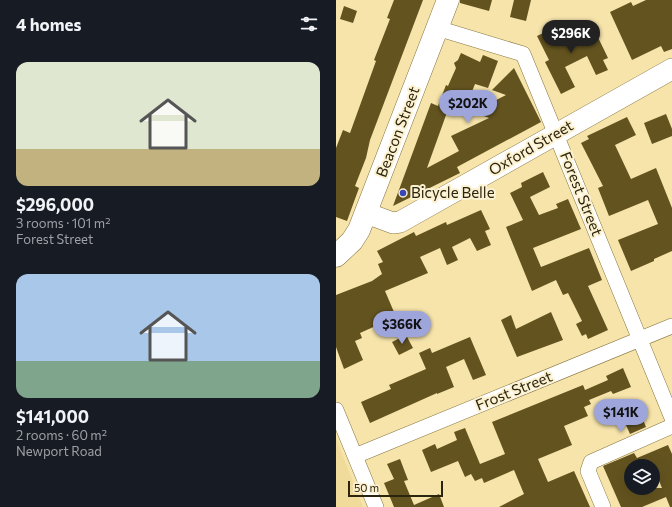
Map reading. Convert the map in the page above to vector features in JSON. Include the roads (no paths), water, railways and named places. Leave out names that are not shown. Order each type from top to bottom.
[{"type":"main road","name":"Beacon Street","points":[[336,256],[356,236],[448,0]]},
{"type":"street","name":"Forest Street","points":[[437,28],[523,54],[672,418]]},
{"type":"street","name":"Oxford Street","points":[[366,213],[393,224],[400,222],[672,69]]},
{"type":"street","name":"Frost Street","points":[[355,456],[672,326]]},
{"type":"street","points":[[336,410],[376,507]]},
{"type":"street","points":[[603,507],[588,471],[591,462],[672,426]]},
{"type":"place","name":"Bicycle Belle","points":[[403,193]]}]
